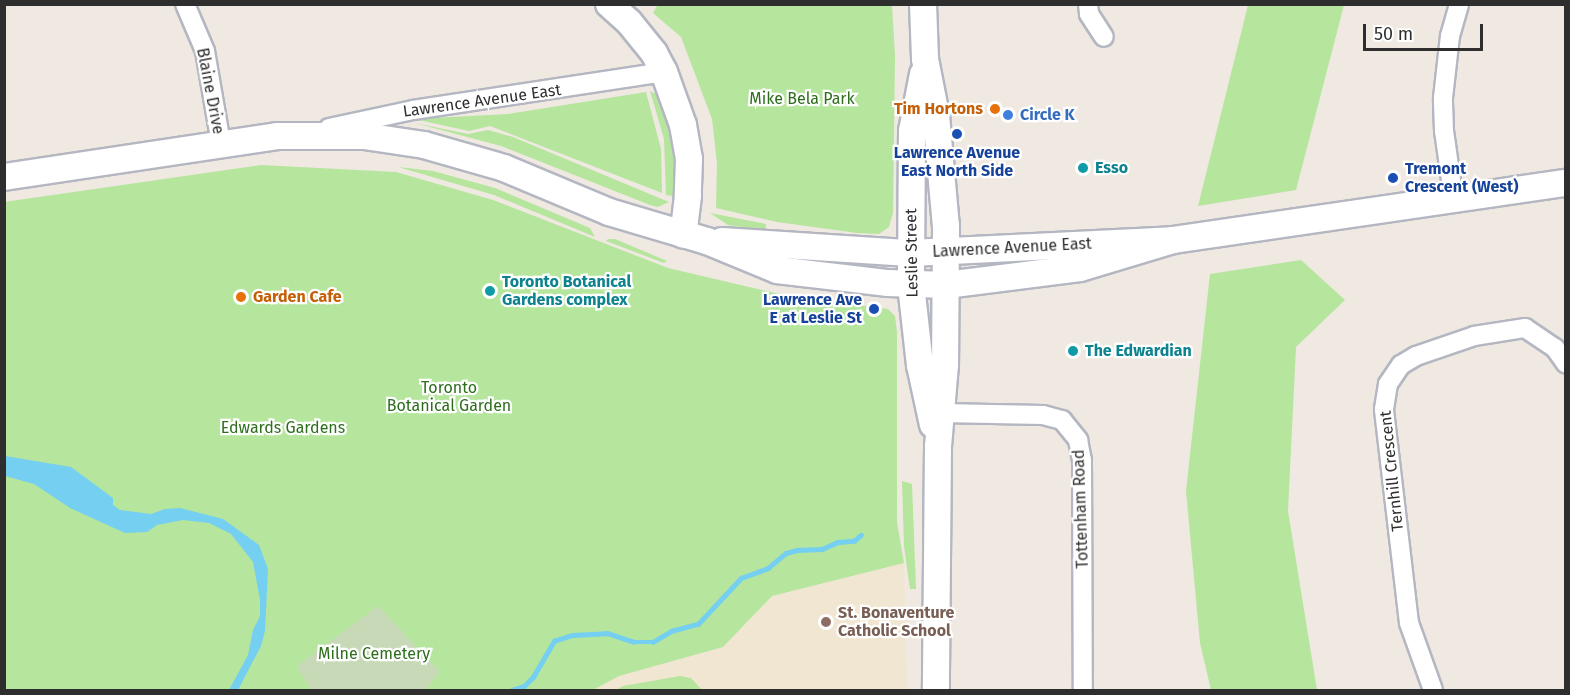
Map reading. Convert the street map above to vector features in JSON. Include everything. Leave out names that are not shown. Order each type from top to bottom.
[{"type":"main road","points":[[609,4],[629,22],[654,53],[664,72],[683,125],[689,159],[688,196],[695,238]]},
{"type":"main road","name":"Leslie Street","points":[[923,4],[925,59],[936,115],[946,253],[945,365],[938,446],[936,690]]},
{"type":"main road","name":"Leslie Street","points":[[925,59],[912,131],[911,285],[920,365],[938,446]]},
{"type":"main road","name":"Lawrence Avenue East","points":[[4,177],[221,144],[300,135],[364,136],[424,145],[504,168],[609,212],[695,238],[777,270],[911,285],[946,285],[1080,267],[1173,240]]},
{"type":"main road","name":"Lawrence Avenue East","points":[[695,238],[910,253],[1173,240],[1566,183]]},
{"type":"street","name":"Blaine Drive","points":[[185,4],[205,51],[221,144]]},
{"type":"street","points":[[1088,4],[1089,14],[1104,37]]},
{"type":"street","points":[[1454,201],[1445,142],[1443,98],[1450,36],[1459,4]]},
{"type":"street","name":"Lawrence Avenue East","points":[[300,135],[413,110],[664,72]]},
{"type":"street","name":"Ternhill Crescent","points":[[1433,690],[1409,623],[1384,409],[1388,384],[1401,364],[1416,356],[1474,336],[1525,328],[1555,348],[1566,364]]},
{"type":"street","name":"Tottenham Road","points":[[941,413],[1043,415],[1062,420],[1078,440],[1082,460],[1083,690]]},
{"type":"shaded area","name":"St. Bonaventure Catholic School","points":[[904,563],[907,690],[593,690],[619,676],[723,647],[772,596]]},
{"type":"green space","name":"Mike Bela Park","points":[[658,4],[892,5],[895,56],[893,213],[889,227],[879,234],[857,233],[777,222],[716,208],[717,163],[712,119],[681,37],[653,13]]},
{"type":"green space","points":[[1248,5],[1344,5],[1296,190],[1198,206]]},
{"type":"green space","points":[[650,91],[661,97],[669,116],[676,152],[674,196],[666,195],[664,139]]},
{"type":"green space","points":[[646,92],[661,149],[662,193],[490,126],[469,131],[414,119],[508,114]]},
{"type":"green space","points":[[415,123],[468,134],[488,130],[513,137],[669,202],[658,207],[650,205],[501,146]]},
{"type":"green space","name":"Edwards Gardens","points":[[261,165],[396,172],[493,200],[668,268],[775,293],[888,309],[895,316],[897,332],[897,522],[904,563],[772,596],[723,647],[619,676],[593,690],[5,690],[4,202]]},
{"type":"green space","points":[[398,167],[433,171],[495,188],[590,228],[595,237],[494,195]]},
{"type":"green space","points":[[710,213],[766,224],[765,231],[728,225]]},
{"type":"green space","points":[[615,239],[667,261],[664,263],[606,241]]},
{"type":"green space","points":[[1301,260],[1345,300],[1296,347],[1288,511],[1317,690],[1211,690],[1200,643],[1186,491],[1210,274]]},
{"type":"green space","points":[[902,481],[912,484],[916,589],[910,589],[904,546]]},
{"type":"green space","name":"Milne Cemetery","points":[[378,606],[440,672],[425,690],[311,690],[297,666]]},
{"type":"green space","points":[[680,676],[691,678],[702,690],[616,690],[623,686]]},
{"type":"water","points":[[5,456],[71,467],[113,498],[113,505],[120,510],[151,514],[165,509],[180,508],[223,519],[259,545],[268,569],[265,631],[261,646],[238,690],[229,690],[248,655],[253,630],[260,616],[260,600],[253,562],[231,534],[209,523],[183,520],[157,525],[147,532],[125,533],[70,508],[34,484],[5,476]]},
{"type":"waterway","points":[[512,690],[524,686],[533,677],[554,641],[572,635],[607,633],[634,642],[653,642],[671,631],[698,624],[741,578],[768,568],[786,553],[822,549],[838,542],[854,541],[861,535]]},
{"type":"place","name":"Tim Hortons","points":[[995,109]]},
{"type":"place","name":"Circle K","points":[[1008,115]]},
{"type":"place","name":"Lawrence Avenue East North Side","points":[[957,134]]},
{"type":"place","name":"Esso","points":[[1083,168]]},
{"type":"place","name":"Tremont Crescent (West)","points":[[1393,178]]},
{"type":"place","name":"Toronto Botanical Gardens complex","points":[[490,291]]},
{"type":"place","name":"Garden Cafe","points":[[241,297]]},
{"type":"place","name":"Lawrence Ave E at Leslie St","points":[[874,309]]},
{"type":"place","name":"The Edwardian","points":[[1073,351]]},
{"type":"place","name":"St. Bonaventure Catholic School","points":[[826,622]]},
{"type":"park label","name":"Toronto Botanical Garden","points":[[449,397]]}]
